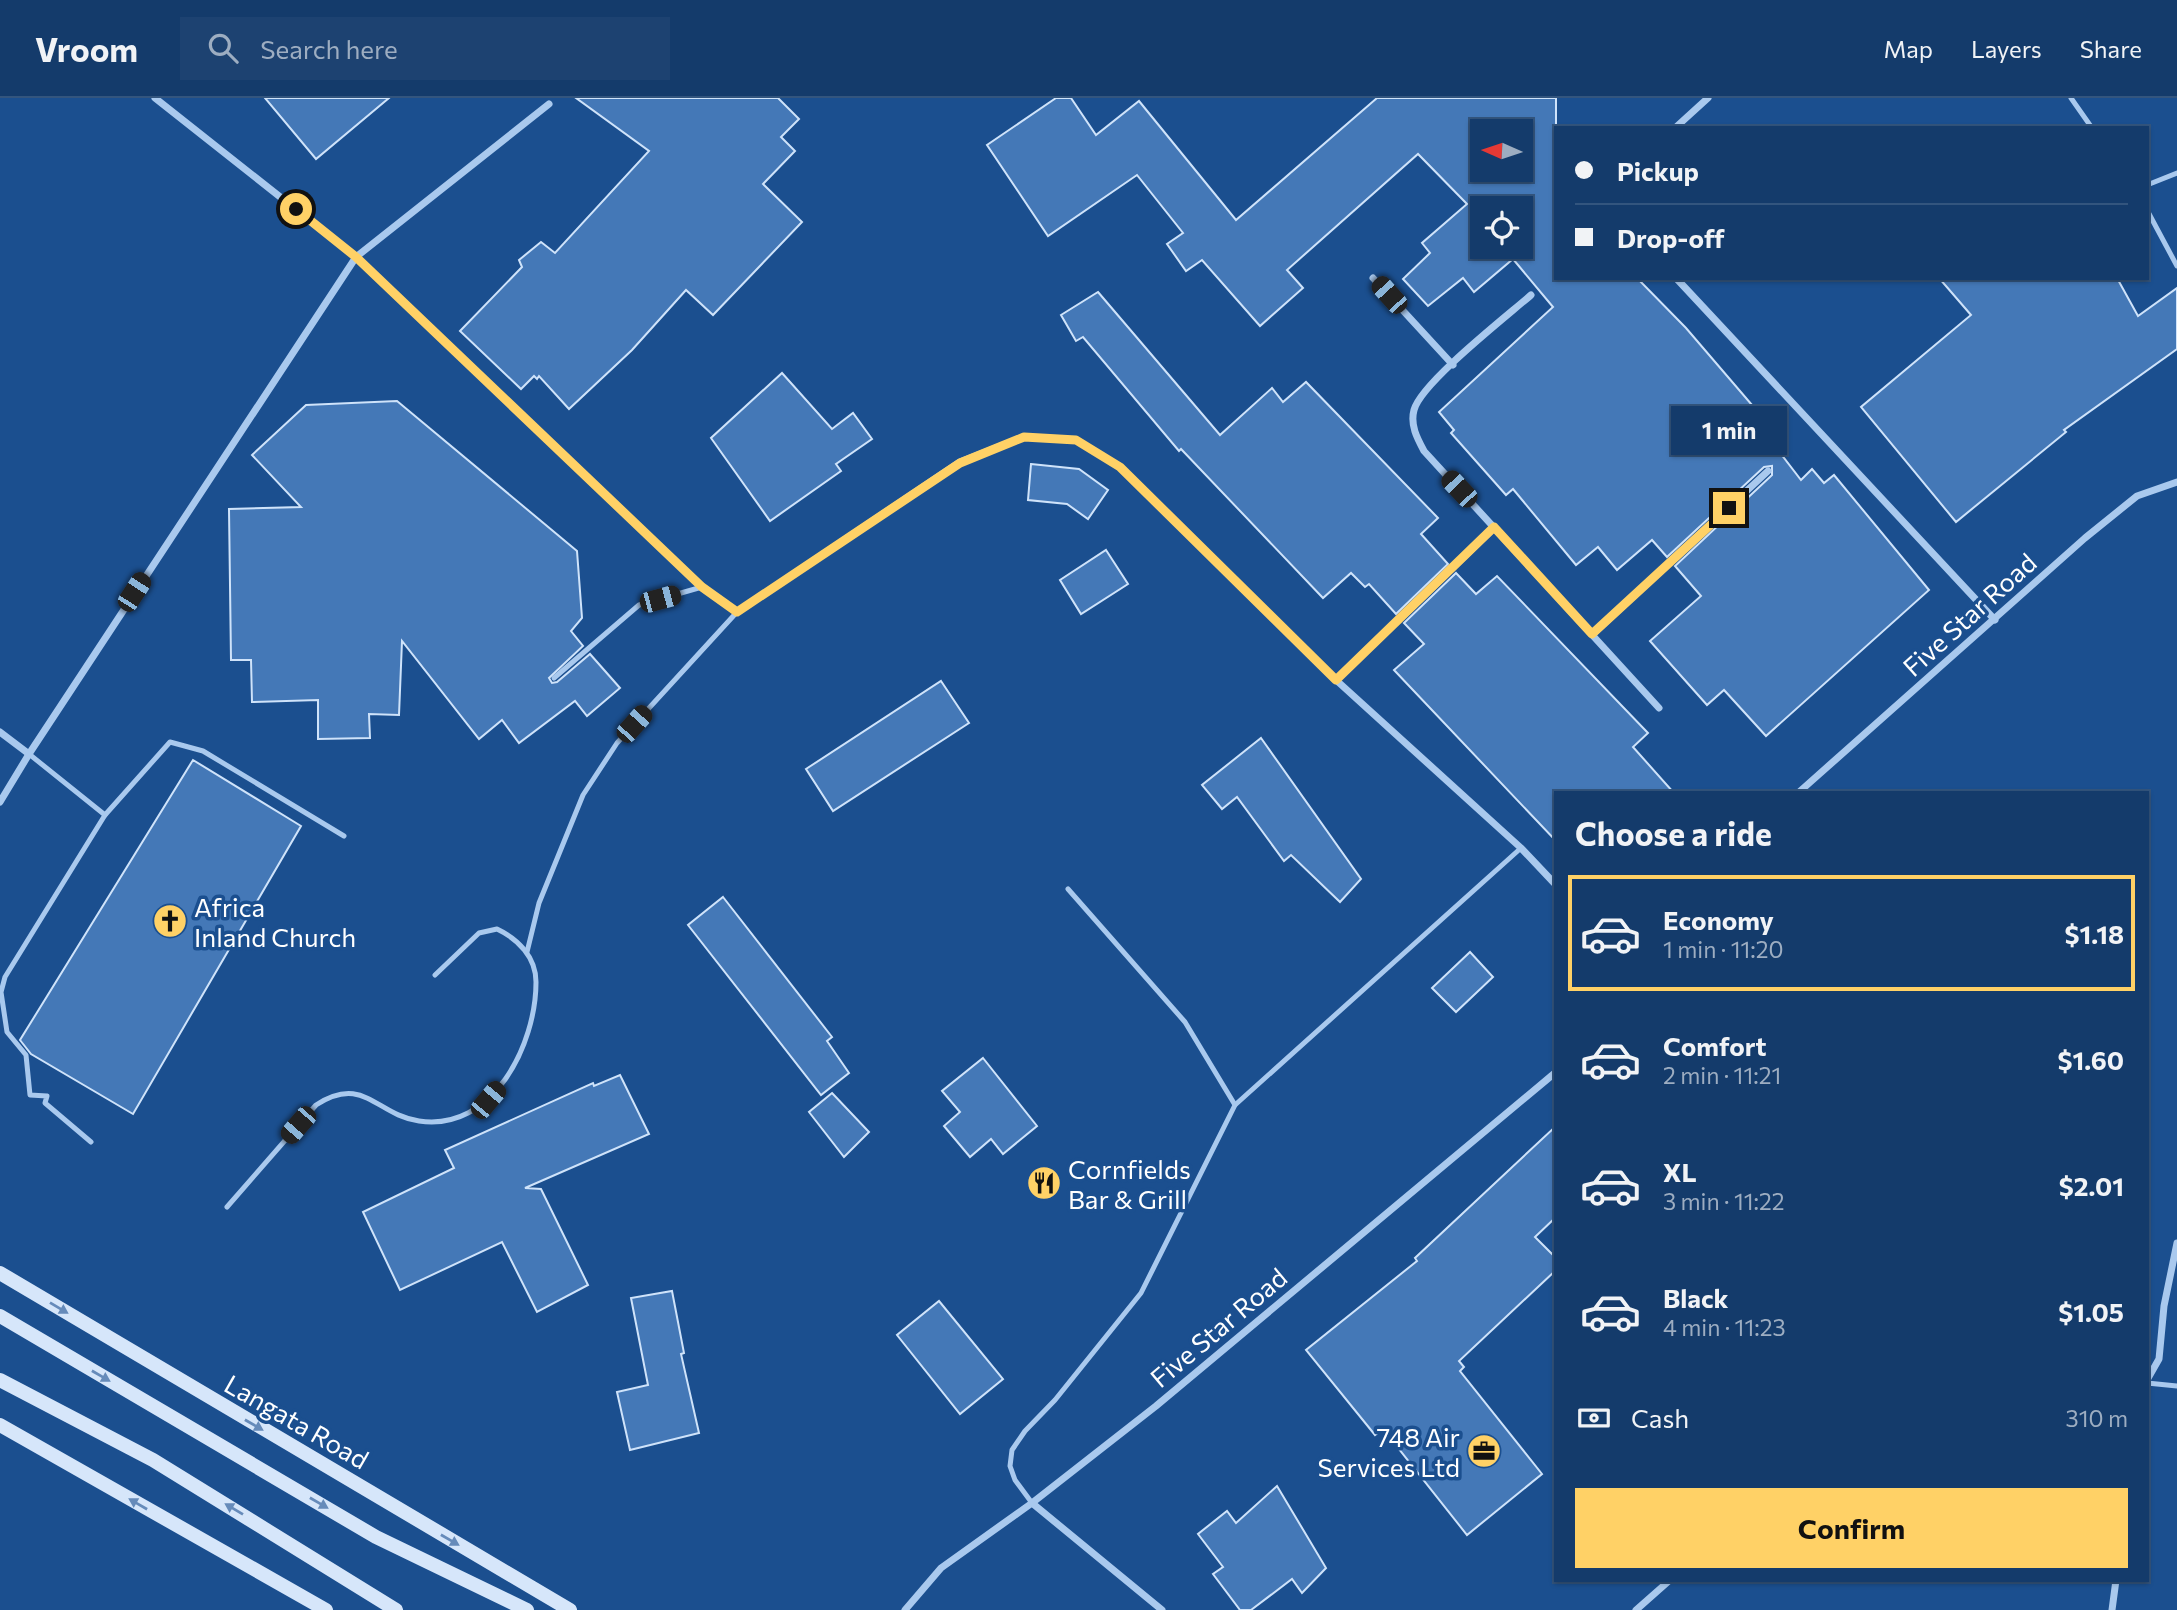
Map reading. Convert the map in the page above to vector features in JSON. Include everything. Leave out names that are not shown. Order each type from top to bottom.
[{"type":"main road","name":"Langata Road","points":[[0,1273],[570,1610]]},
{"type":"main road","points":[[0,1316],[376,1536],[527,1610]]},
{"type":"main road","points":[[0,1380],[153,1460],[396,1610]]},
{"type":"main road","points":[[0,1426],[326,1610]]},
{"type":"street","points":[[155,98],[356,257],[702,587],[737,612],[960,463],[1024,437],[1076,440],[1120,467],[1336,680],[1521,848],[1554,883]]},
{"type":"street","points":[[1677,126],[1708,98]]},
{"type":"street","points":[[0,802],[356,257],[549,104]]},
{"type":"street","points":[[1373,278],[1453,365]]},
{"type":"street","points":[[1678,280],[1995,620]]},
{"type":"street","points":[[1531,295],[1426,388],[1414,409],[1414,431],[1424,451],[1659,708]]},
{"type":"street","points":[[1592,634],[1768,471]]},
{"type":"street","name":"Five Star Road","points":[[1800,791],[2137,496],[2177,482]]},
{"type":"street","points":[[1336,680],[1494,527]]},
{"type":"street","points":[[0,732],[29,754]]},
{"type":"street","name":"Five Star Road","points":[[905,1610],[941,1568],[1032,1503],[1167,1397],[1554,1074]]},
{"type":"street","points":[[2149,1377],[2159,1359],[2164,1306],[2177,1243]]},
{"type":"street","points":[[1032,1503],[1162,1610]]},
{"type":"street","points":[[1636,1610],[1668,1582]]},
{"type":"street","points":[[2112,1610],[2116,1582]]},
{"type":"lane","points":[[2071,98],[2091,126]]},
{"type":"lane","points":[[2149,184],[2177,173]]},
{"type":"lane","points":[[2149,214],[2177,266]]},
{"type":"lane","points":[[554,678],[639,605],[702,587]]},
{"type":"lane","points":[[527,952],[539,903],[583,795],[617,743],[737,612]]},
{"type":"lane","points":[[91,1142],[57,1116],[45,1103],[47,1096],[30,1095],[26,1055],[7,1032],[1,992],[5,977],[105,816],[170,742],[203,751],[344,836]]},
{"type":"lane","points":[[29,754],[105,816]]},
{"type":"lane","points":[[1032,1503],[1015,1480],[1010,1466],[1012,1450],[1141,1293],[1235,1105],[1521,848]]},
{"type":"lane","points":[[1068,888],[1185,1022],[1235,1105]]},
{"type":"lane","points":[[227,1207],[316,1105],[333,1093],[348,1092],[374,1100],[417,1121],[446,1123],[464,1116],[488,1100],[514,1067],[530,1025],[536,982],[527,952],[507,933],[488,929],[479,933],[435,975]]},
{"type":"lane","points":[[2149,1381],[2177,1386]]},
{"type":"building","points":[[265,98],[389,98],[316,159]]},
{"type":"building","points":[[576,98],[778,98],[799,119],[781,137],[795,151],[763,184],[802,222],[713,315],[686,290],[632,350],[569,409],[539,376],[537,379],[534,376],[521,389],[460,331],[522,267],[519,260],[541,242],[555,253],[649,151]]},
{"type":"building","points":[[1056,98],[1071,98],[1096,135],[1139,101],[1236,220],[1377,98],[1556,98],[1554,280],[1639,280],[1686,328],[1752,405],[1747,410],[1801,480],[1812,469],[1824,483],[1834,475],[1929,590],[1766,736],[1724,690],[1707,705],[1650,641],[1701,596],[1675,566],[1772,475],[1772,466],[1764,467],[1667,557],[1652,540],[1617,570],[1598,547],[1576,565],[1513,489],[1506,495],[1451,433],[1454,430],[1439,412],[1553,307],[1513,259],[1474,292],[1463,278],[1428,306],[1403,279],[1430,253],[1422,243],[1467,204],[1418,154],[1287,270],[1303,288],[1260,326],[1202,260],[1186,271],[1167,244],[1183,233],[1137,175],[1048,236],[987,145]]},
{"type":"building","points":[[1941,280],[2118,280],[2138,316],[2177,288],[2177,349],[2064,430],[2066,432],[1956,522],[1861,407],[1971,315]]},
{"type":"building","points":[[1098,292],[1220,435],[1272,388],[1283,402],[1306,382],[1438,518],[1421,534],[1448,564],[1396,614],[1369,584],[1365,587],[1351,573],[1323,598],[1181,449],[1179,451],[1083,337],[1076,341],[1061,315]]},
{"type":"building","points":[[782,373],[832,429],[853,413],[872,439],[836,464],[841,471],[770,521],[711,438]]},
{"type":"building","points":[[397,401],[577,551],[582,618],[571,631],[583,646],[549,678],[552,683],[557,682],[590,654],[620,688],[587,716],[575,701],[519,743],[502,720],[479,739],[402,641],[399,715],[369,714],[370,738],[318,739],[318,700],[252,702],[251,660],[231,660],[229,509],[301,507],[252,455],[306,405]]},
{"type":"building","points":[[1031,464],[1079,469],[1108,490],[1088,519],[1067,504],[1028,500]]},
{"type":"building","points":[[1106,550],[1128,584],[1081,614],[1060,580]]},
{"type":"building","points":[[1456,573],[1476,594],[1497,576],[1648,733],[1633,747],[1672,791],[1554,791],[1554,839],[1394,670],[1424,644],[1404,623]]},
{"type":"building","points":[[941,681],[969,723],[833,811],[806,769]]},
{"type":"building","points":[[1261,738],[1361,879],[1340,902],[1291,855],[1284,861],[1237,797],[1222,809],[1202,785]]},
{"type":"building","name":"Africa Inland Church","points":[[193,760],[301,826],[133,1114],[31,1054],[20,1040]]},
{"type":"building","points":[[723,897],[832,1037],[827,1041],[849,1073],[821,1095],[688,925]]},
{"type":"building","points":[[1470,952],[1493,977],[1456,1012],[1432,988]]},
{"type":"building","points":[[983,1058],[1037,1126],[1003,1154],[991,1139],[970,1157],[944,1126],[960,1112],[942,1091]]},
{"type":"building","points":[[620,1075],[649,1134],[525,1188],[541,1189],[588,1285],[537,1312],[502,1242],[400,1290],[363,1212],[454,1168],[445,1150],[593,1083],[594,1086]]},
{"type":"building","points":[[832,1093],[869,1132],[844,1157],[809,1112]]},
{"type":"building","points":[[1554,1128],[1554,1219],[1535,1237],[1554,1256],[1554,1272],[1459,1361],[1464,1367],[1460,1371],[1542,1474],[1467,1535],[1383,1429],[1375,1435],[1306,1350],[1417,1261],[1415,1258]]},
{"type":"building","points":[[672,1291],[684,1353],[681,1354],[699,1433],[630,1450],[617,1392],[648,1385],[631,1298]]},
{"type":"building","points":[[939,1301],[1003,1379],[960,1414],[897,1335]]},
{"type":"building","points":[[1277,1486],[1326,1568],[1302,1593],[1292,1579],[1251,1610],[1240,1610],[1213,1574],[1223,1567],[1198,1534],[1227,1511],[1236,1523]]},
{"type":"place","name":"Africa Inland Church","points":[[170,921]]},
{"type":"place","name":"Cornfields Bar & Grill","points":[[1044,1183]]},
{"type":"place","name":"748 Air Services Ltd","points":[[1484,1451]]},
{"type":"route","points":[[296,209],[356,257],[702,587],[737,612],[960,463],[1024,437],[1076,440],[1120,467],[1336,680],[1494,527],[1592,634],[1729,508]]}]
